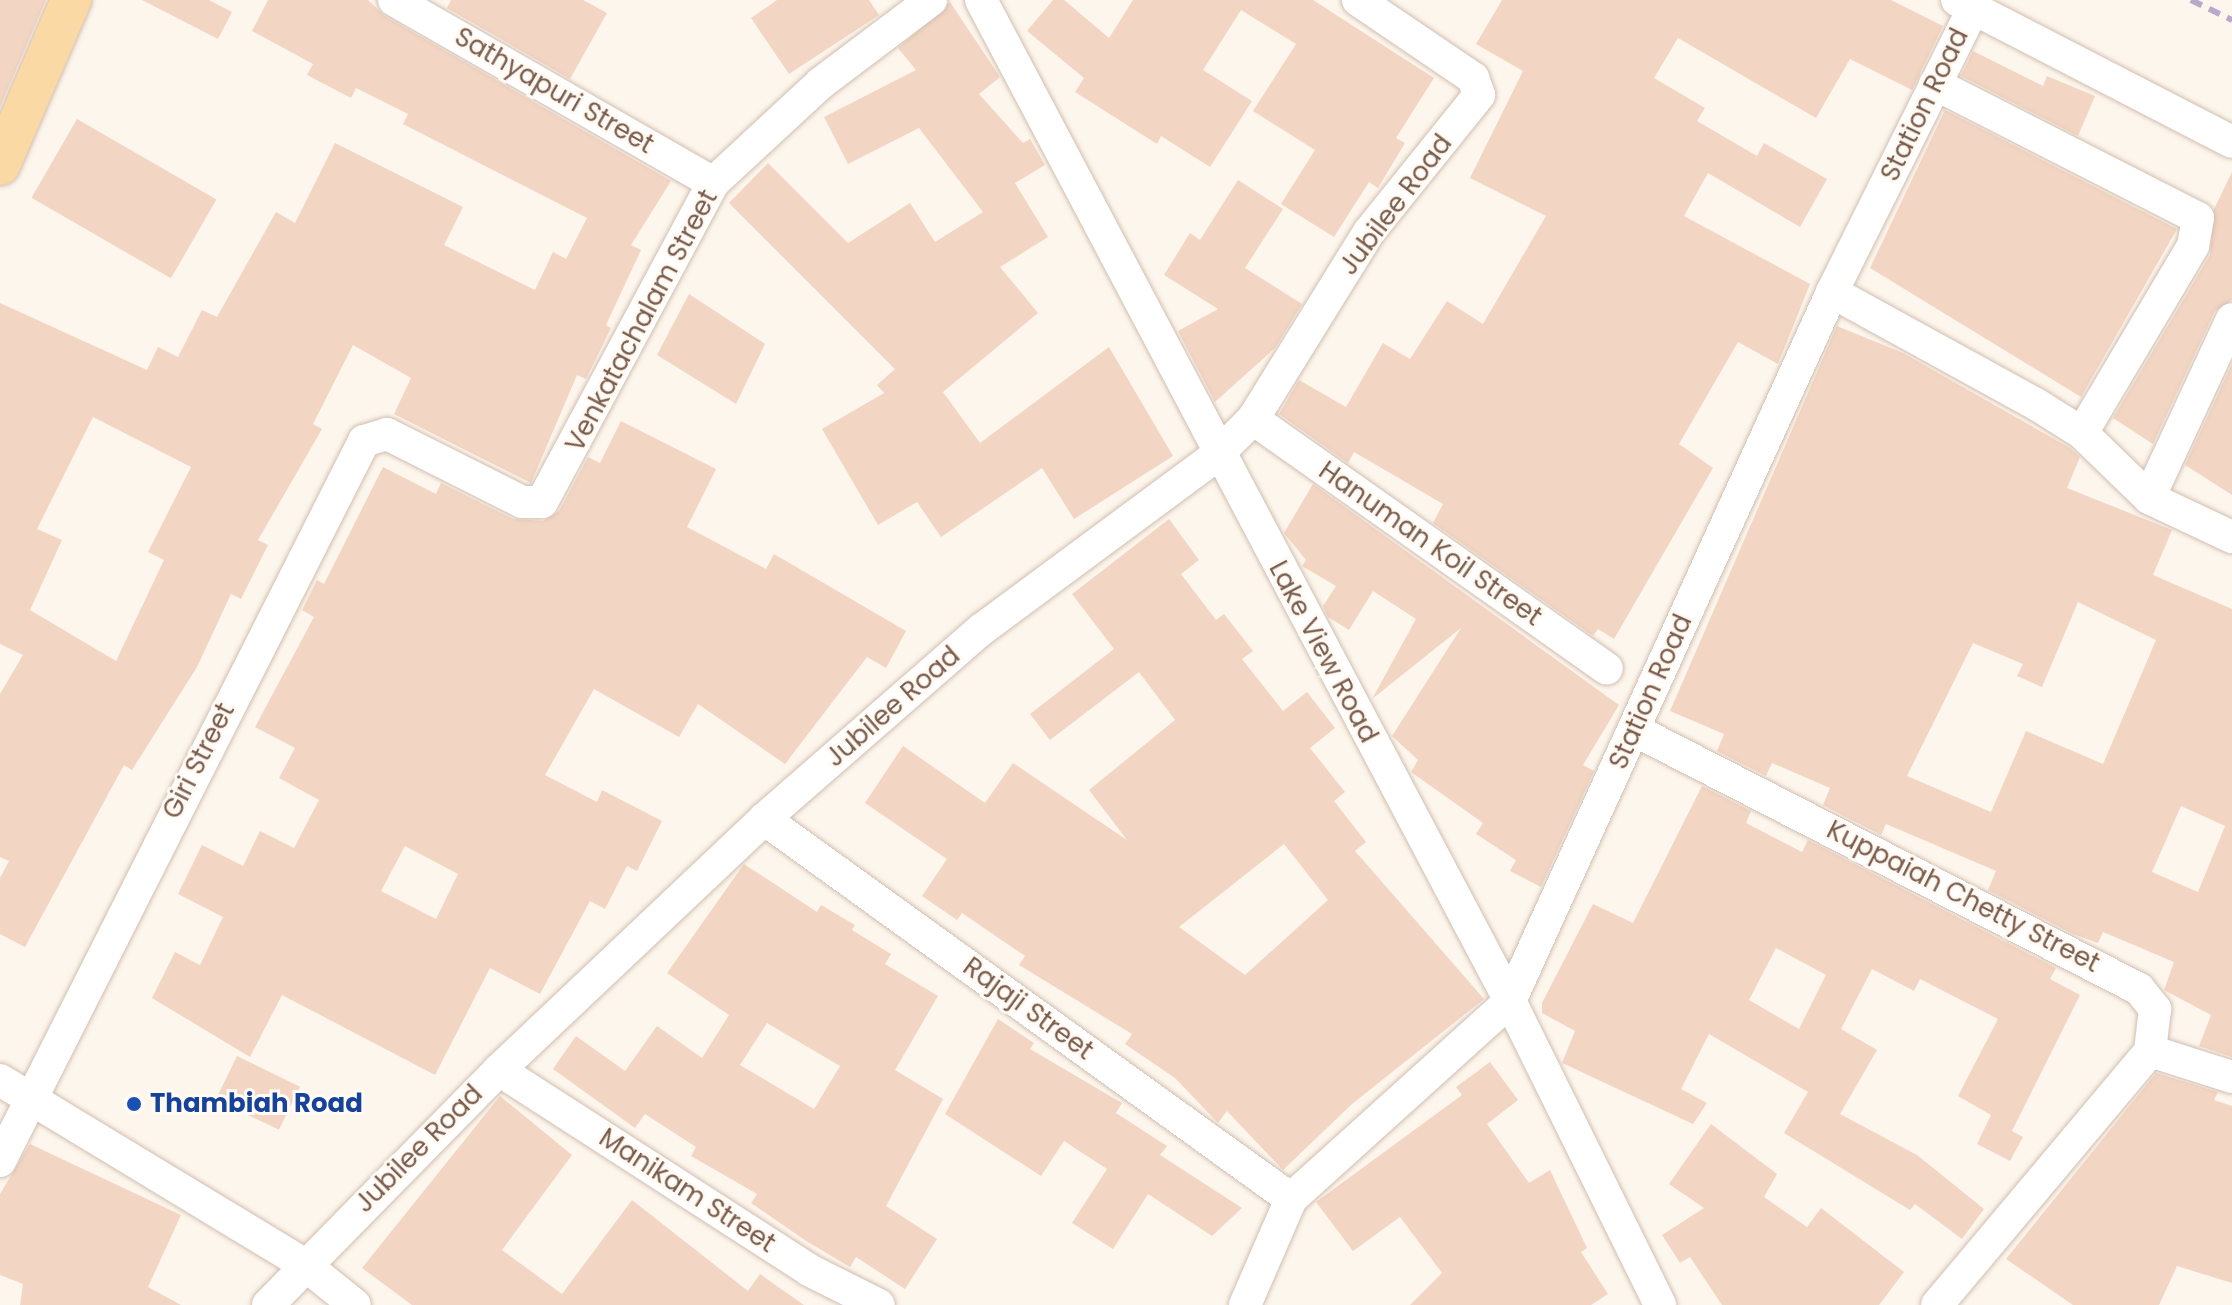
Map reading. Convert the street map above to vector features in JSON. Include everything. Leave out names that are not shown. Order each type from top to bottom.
[{"type":"main road","points":[[0,165],[71,0]]},
{"type":"street","name":"Sathyapuri Street","points":[[394,0],[426,8],[713,183]]},
{"type":"street","name":"Venkatachalam Street","points":[[376,433],[522,502],[542,502],[713,183],[821,83],[931,0]]},
{"type":"street","name":"Lake View Road","points":[[981,0],[1217,455],[1510,1001],[1660,1305]]},
{"type":"street","name":"Jubilee Road","points":[[268,1305],[304,1264],[499,1070],[764,819],[982,629],[1217,455],[1253,419],[1369,232],[1481,88],[1358,0]]},
{"type":"street","name":"Station Road","points":[[1245,1305],[1291,1199],[1510,1001],[1832,292],[1935,84],[1964,7]]},
{"type":"street","points":[[1964,7],[2232,142]]},
{"type":"street","points":[[1935,84],[2198,218],[2193,246],[2082,433]]},
{"type":"street","points":[[1832,292],[2082,433],[2149,498],[2232,537]]},
{"type":"street","points":[[2149,498],[2232,319]]},
{"type":"street","name":"Hanuman Koil Street","points":[[1253,419],[1607,669]]},
{"type":"street","name":"Giri Street","points":[[0,1161],[14,1087],[364,441],[376,433]]},
{"type":"street","name":"Kuppaiah Chetty Street","points":[[1648,737],[2139,989],[2155,1009],[2158,1029],[2150,1051]]},
{"type":"street","name":"Rajaji Street","points":[[764,819],[1291,1199]]},
{"type":"street","points":[[1939,1305],[2150,1051],[2232,1077]]},
{"type":"street","name":"Manikam Street","points":[[499,1070],[809,1270],[879,1305]]},
{"type":"street","points":[[14,1087],[304,1264],[355,1305]]},
{"type":"building","points":[[0,0],[46,0],[0,107]]},
{"type":"building","points":[[142,0],[209,0],[232,12],[218,39]]},
{"type":"building","points":[[268,0],[368,0],[385,16],[671,181],[631,245],[641,250],[606,325],[611,328],[586,379],[577,375],[531,483],[394,414],[411,378],[353,345],[313,424],[322,429],[258,540],[268,545],[241,599],[231,594],[197,667],[132,770],[124,765],[25,947],[0,934],[0,878],[9,861],[0,857],[0,694],[23,655],[0,644],[0,303],[147,370],[158,347],[178,357],[202,310],[217,317],[276,212],[295,223],[335,143],[463,207],[444,245],[535,290],[553,252],[566,259],[587,218],[403,124],[408,114],[356,88],[351,98],[307,75],[313,64],[252,31]],"holes":[[[93,417],[191,467],[148,552],[164,560],[116,661],[30,610],[62,540],[37,529]]]},
{"type":"building","points":[[451,0],[583,0],[607,13],[570,79],[447,8]]},
{"type":"building","points":[[777,0],[869,0],[879,15],[789,74],[751,18]]},
{"type":"building","points":[[1053,0],[1064,0],[1109,38],[1133,0],[1313,0],[1434,78],[1396,138],[1405,143],[1378,188],[1369,182],[1334,237],[1281,204],[1315,150],[1253,111],[1296,44],[1241,10],[1203,70],[1252,101],[1210,167],[1161,136],[1157,144],[1075,92],[1084,78],[1027,31]]},
{"type":"building","points":[[1502,0],[1891,0],[1943,26],[1912,90],[1850,59],[1816,118],[1678,38],[1654,78],[1705,108],[1697,121],[1757,156],[1764,143],[1827,179],[1800,227],[1708,173],[1684,216],[1810,284],[1778,364],[1738,342],[1679,444],[1713,468],[1614,639],[1598,629],[1593,636],[1433,523],[1443,504],[1354,452],[1348,463],[1279,414],[1299,380],[1346,407],[1383,343],[1410,359],[1447,301],[1483,324],[1546,216],[1470,178],[1523,71],[1476,44]]},
{"type":"building","points":[[950,2],[1000,77],[979,94],[1023,143],[1030,139],[1045,165],[1015,183],[1048,237],[1000,267],[1038,313],[943,392],[980,443],[1109,347],[1173,456],[1074,519],[1042,468],[941,537],[917,502],[878,525],[822,429],[884,393],[877,385],[895,369],[729,203],[768,163],[848,243],[910,203],[935,242],[983,212],[919,128],[848,164],[824,117],[916,70],[898,48]]},
{"type":"building","points":[[1973,51],[2043,86],[2047,76],[2095,96],[2078,136],[1961,76]]},
{"type":"building","points":[[1945,110],[2177,229],[2081,397],[1870,268]]},
{"type":"building","points":[[77,119],[216,200],[171,278],[32,198]]},
{"type":"building","points":[[2232,172],[2232,300],[2215,311],[2153,444],[2113,418],[2210,255],[2214,209]]},
{"type":"building","points":[[1238,180],[1283,209],[1245,268],[1302,304],[1275,348],[1215,402],[1178,331],[1218,309],[1164,275],[1190,233],[1200,240]]},
{"type":"building","points":[[689,294],[765,344],[736,404],[657,355]]},
{"type":"building","points":[[1837,326],[1903,353],[2070,448],[2080,457],[2067,488],[2172,530],[2153,575],[2232,609],[2232,1057],[2199,1046],[2211,1015],[2164,990],[2174,962],[2103,932],[2098,943],[2073,934],[1988,890],[1996,871],[1886,824],[1881,835],[1823,805],[1830,788],[1772,763],[1766,776],[1717,751],[1724,734],[1670,711]],"holes":[[[2078,602],[2156,640],[2103,764],[2026,731],[1991,812],[1907,776],[1973,643],[2023,664],[2017,676],[2042,687]],[[2181,806],[2225,826],[2198,892],[2152,872]]]},
{"type":"building","points":[[2232,364],[2232,495],[2185,465]]},
{"type":"building","points":[[621,421],[716,469],[687,527],[766,569],[774,554],[906,631],[886,668],[867,657],[785,764],[698,704],[679,737],[594,689],[545,775],[597,802],[602,790],[662,821],[637,871],[627,866],[605,909],[590,901],[540,994],[490,968],[435,1075],[282,995],[250,1057],[152,998],[175,952],[200,965],[223,917],[178,894],[202,845],[243,866],[260,831],[294,848],[319,800],[279,778],[295,748],[255,727],[314,617],[302,610],[317,580],[324,584],[383,467],[436,494],[441,483],[513,519],[543,521],[559,511],[588,457],[600,463]],"holes":[[[405,846],[458,874],[436,919],[381,891]]]},
{"type":"building","points":[[1313,484],[1619,705],[1583,765],[1594,771],[1541,887],[1510,871],[1516,860],[1476,834],[1483,823],[1411,772],[1418,760],[1392,736],[1461,628],[1372,699],[1416,619],[1373,591],[1349,630],[1328,617],[1323,606],[1336,586],[1302,566],[1306,560],[1284,533]]},
{"type":"building","points":[[1169,519],[1199,560],[1181,574],[1216,620],[1224,614],[1253,651],[1242,659],[1283,711],[1307,692],[1335,728],[1310,748],[1345,792],[1334,801],[1366,842],[1355,851],[1484,999],[1352,1104],[1283,1170],[1227,1111],[1218,1123],[1175,1078],[1125,1044],[1132,1034],[1019,965],[1025,956],[962,913],[957,920],[922,896],[947,859],[865,803],[903,746],[985,803],[1013,763],[1127,840],[1089,790],[1175,720],[1139,672],[1050,740],[1030,714],[1114,649],[1072,594]],"holes":[[[1284,844],[1328,900],[1245,975],[1179,927]]]},
{"type":"building","points":[[1702,786],[1751,811],[1746,823],[1802,852],[1808,840],[2056,968],[2050,979],[2080,995],[2012,1131],[2023,1137],[2010,1161],[1977,1144],[1991,1115],[1958,1096],[1998,1019],[1920,979],[1914,991],[1872,969],[1841,1029],[1877,1050],[1840,1114],[1917,1155],[1984,1209],[1962,1239],[1915,1204],[1910,1210],[1784,1133],[1808,1092],[1709,1034],[1681,1089],[1707,1103],[1693,1124],[1562,1063],[1575,1031],[1542,1013],[1542,1003],[1593,904],[1633,923]],"holes":[[[1776,948],[1826,975],[1799,1029],[1749,1000]]]},
{"type":"building","points":[[744,864],[817,912],[821,905],[855,925],[852,930],[891,954],[885,964],[938,996],[895,1070],[943,1099],[886,1206],[937,1239],[905,1289],[856,1257],[850,1267],[806,1241],[751,1203],[757,1194],[691,1156],[696,1147],[645,1114],[635,1128],[553,1069],[576,1036],[625,1071],[657,1026],[702,1058],[729,1015],[667,973]],"holes":[[[767,1023],[840,1066],[814,1109],[740,1065]]]},
{"type":"building","points":[[998,1019],[1034,1043],[1030,1049],[1122,1103],[1116,1113],[1167,1146],[1160,1155],[1242,1208],[1212,1236],[1148,1194],[1113,1249],[1072,1223],[1107,1169],[1064,1141],[1041,1176],[945,1114]]},
{"type":"building","points":[[237,1056],[300,1087],[279,1130],[216,1099]]},
{"type":"building","points":[[1490,1062],[1518,1100],[1487,1124],[1529,1183],[1550,1170],[1587,1248],[1581,1252],[1608,1294],[1591,1305],[1410,1305],[1442,1273],[1400,1217],[1353,1251],[1316,1202],[1462,1095],[1456,1087]]},
{"type":"building","points":[[2156,1073],[2218,1092],[2214,1100],[2232,1106],[2232,1283],[2177,1266],[2159,1305],[2073,1305],[2006,1259]]},
{"type":"building","points":[[500,1096],[572,1155],[502,1250],[562,1294],[632,1200],[748,1291],[760,1274],[804,1305],[412,1305],[362,1268]]},
{"type":"building","points":[[1711,1124],[1777,1174],[1764,1197],[1807,1227],[1821,1208],[1904,1272],[1879,1305],[1722,1305],[1690,1257],[1680,1263],[1662,1235],[1704,1208],[1669,1184]]},
{"type":"building","points":[[30,1144],[181,1215],[148,1287],[181,1305],[20,1305],[23,1284],[0,1275],[0,1194]]},
{"type":"railway","points":[[2191,0],[2232,20]]},
{"type":"place","name":"Thambiah Road","points":[[134,1104]]}]
